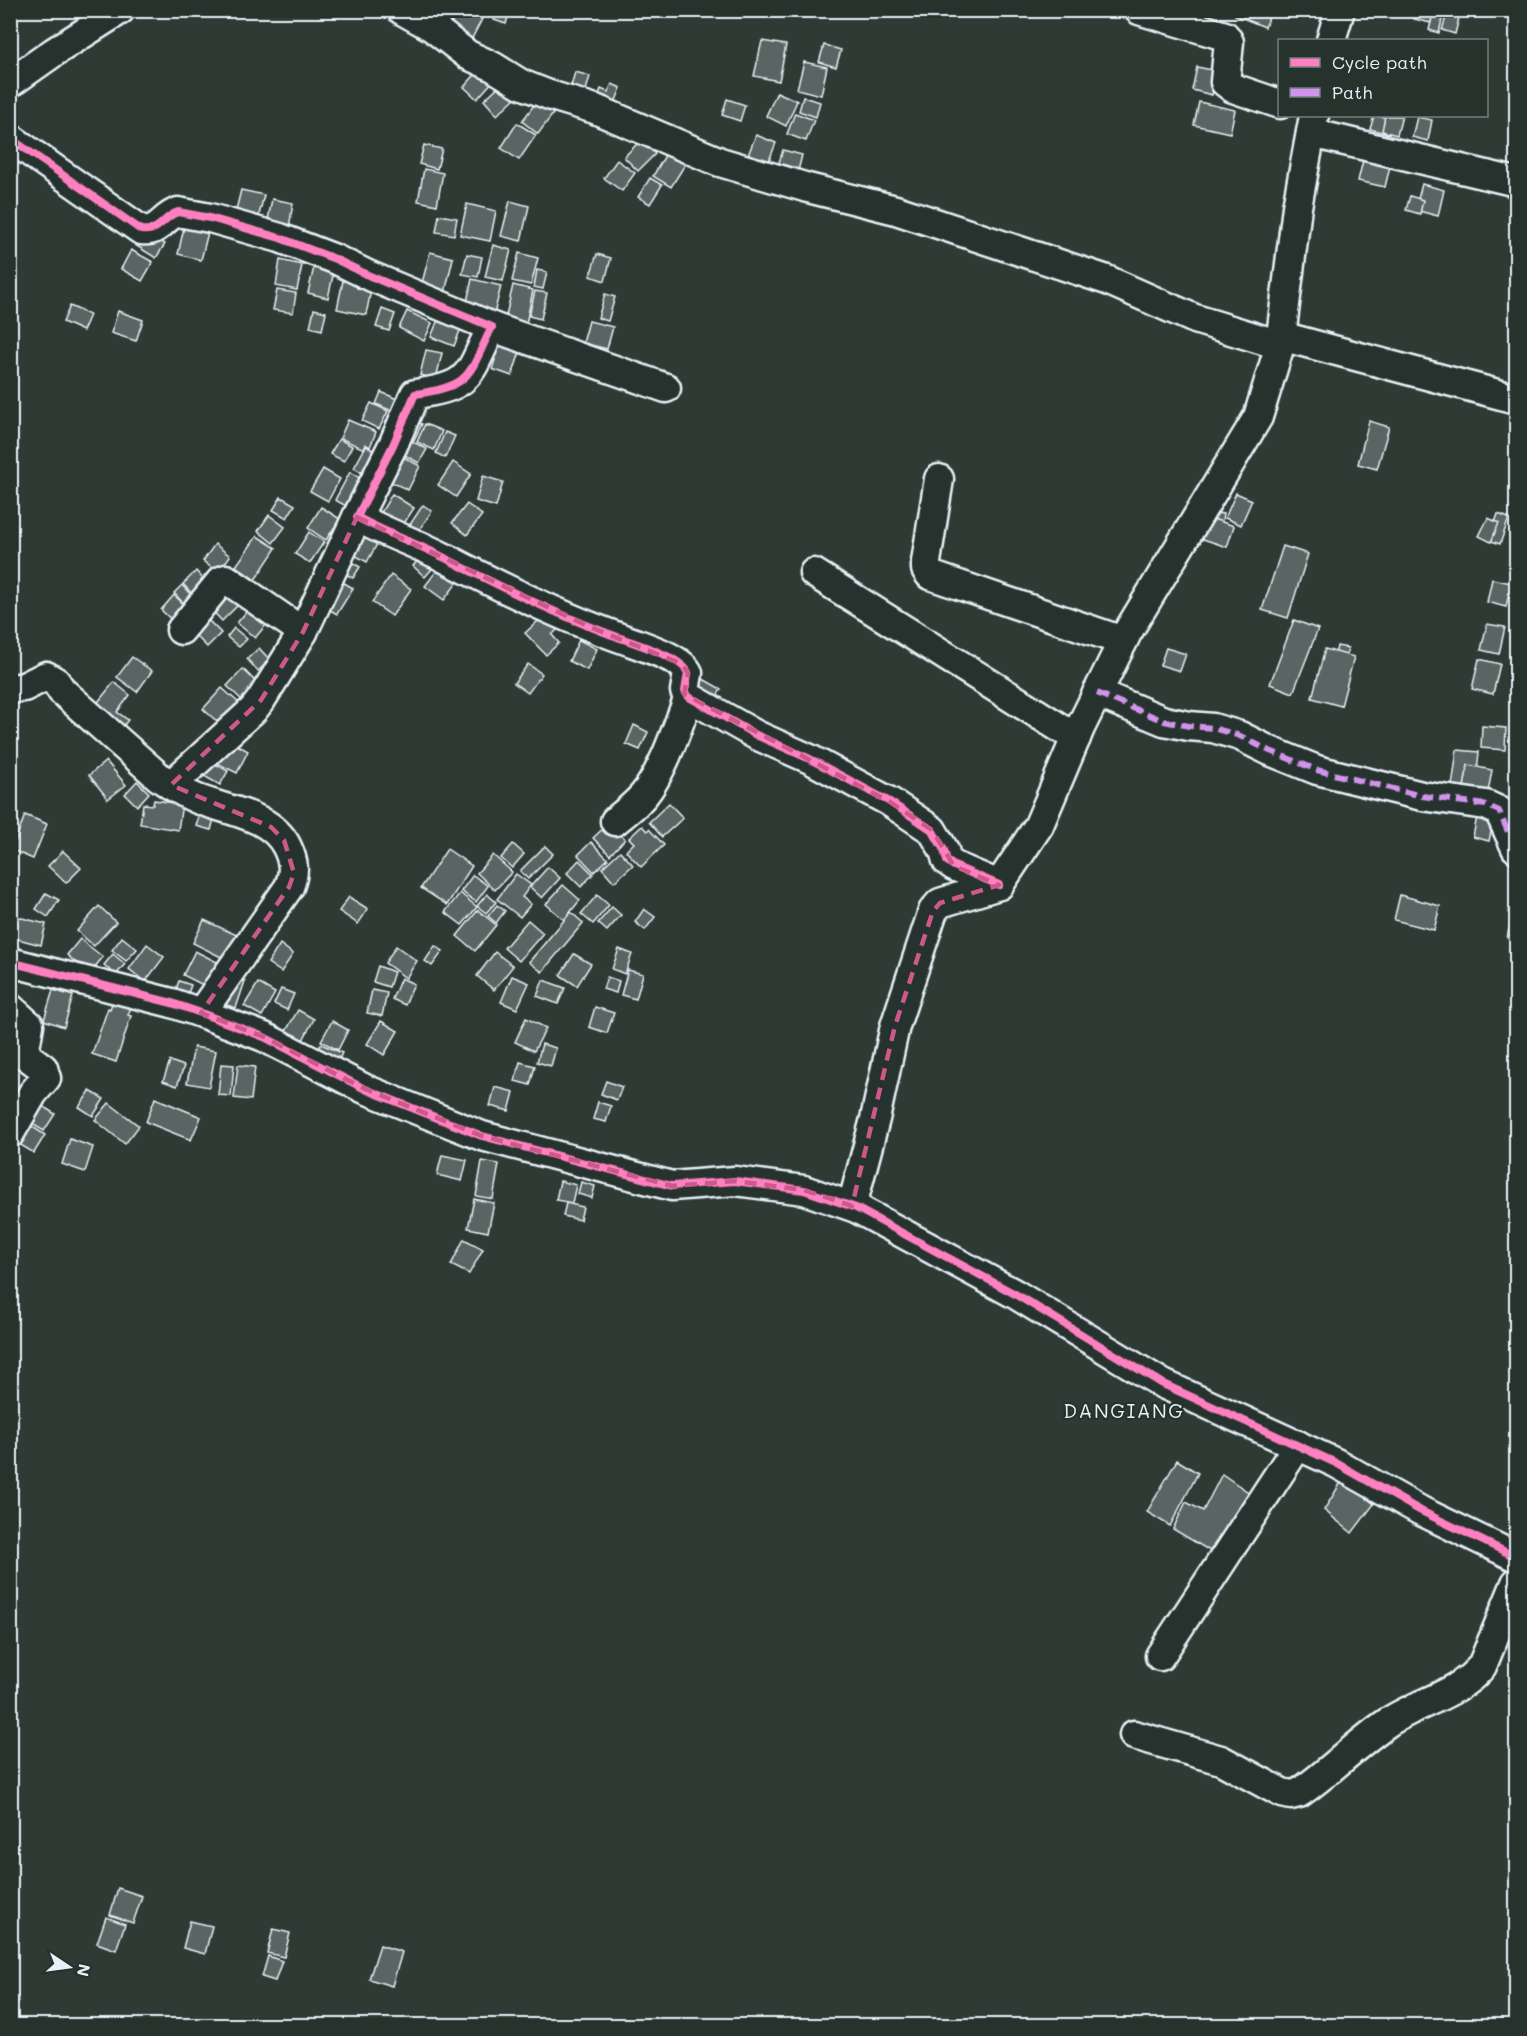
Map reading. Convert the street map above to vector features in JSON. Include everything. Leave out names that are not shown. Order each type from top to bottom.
[{"type":"street","points":[[10,83],[120,10]]},
{"type":"street","points":[[402,10],[432,27],[468,55],[521,84],[595,110],[720,162],[808,188],[896,210],[1107,280],[1195,319],[1516,399]]},
{"type":"street","points":[[1140,10],[1225,36],[1229,42],[1225,82],[1233,88],[1278,103]]},
{"type":"street","points":[[1331,39],[1341,10]]},
{"type":"street","points":[[852,1206],[896,1026],[933,911],[940,903],[999,885],[1039,825],[1076,738],[1123,641],[1258,417],[1281,340],[1297,207],[1312,124],[1516,182]]},
{"type":"street","points":[[10,138],[141,230],[155,229],[178,212],[280,238],[492,327],[666,388]]},
{"type":"street","points":[[171,785],[253,710],[271,686],[303,632],[416,394],[454,386],[470,374],[492,327]]},
{"type":"street","points":[[939,479],[926,562],[926,569],[930,575],[1123,641]]},
{"type":"street","points":[[357,517],[590,627],[682,664],[688,673],[685,691],[689,697],[756,735],[810,759],[890,802],[932,831],[944,850],[947,861],[999,885]]},
{"type":"street","points":[[814,573],[1076,738]]},
{"type":"street","points":[[181,630],[221,581],[226,579],[303,632]]},
{"type":"street","points":[[10,689],[24,687],[46,676],[56,682],[62,691],[159,777],[196,798],[257,819],[271,827],[284,840],[292,858],[294,873],[290,887],[201,1013]]},
{"type":"street","points":[[1097,693],[1164,721],[1213,728],[1240,735],[1269,751],[1317,770],[1422,796],[1486,805],[1499,812],[1516,848]]},
{"type":"street","points":[[615,821],[634,806],[658,774],[689,697]]},
{"type":"street","points":[[10,962],[172,1003],[201,1013],[264,1037],[365,1089],[482,1136],[672,1186],[735,1181],[804,1190],[852,1206],[1015,1294],[1163,1384],[1336,1463],[1421,1511],[1514,1548]]},
{"type":"street","points":[[10,1008],[29,1025],[24,1054],[43,1068],[46,1078],[33,1093],[10,1133]]},
{"type":"street","points":[[1161,1656],[1298,1445]]},
{"type":"street","points":[[1134,1735],[1215,1758],[1282,1793],[1291,1795],[1299,1793],[1393,1719],[1474,1677],[1482,1666],[1516,1583]]},
{"type":"highlighted area","points":[[357,517],[590,627],[682,664],[688,673],[684,694],[890,802],[932,830],[954,866],[999,885],[940,903],[933,911],[895,1026],[852,1206],[804,1190],[735,1181],[672,1186],[482,1136],[365,1089],[264,1037],[201,1013],[289,887],[294,873],[284,840],[271,827],[171,785],[261,700],[303,632]]},
{"type":"building","points":[[457,10],[466,10],[482,19],[468,46],[445,33]]},
{"type":"building","points":[[497,10],[510,10],[506,24],[494,20]]},
{"type":"building","points":[[1237,10],[1272,10],[1265,27],[1235,15]]},
{"type":"building","points":[[1416,10],[1434,10],[1431,23],[1414,19]]},
{"type":"building","points":[[1434,10],[1444,10],[1439,33],[1429,30]]},
{"type":"building","points":[[1448,10],[1461,10],[1455,34],[1442,30]]},
{"type":"building","points":[[762,41],[786,45],[779,81],[754,76]]},
{"type":"building","points":[[824,45],[841,50],[836,67],[819,62]]},
{"type":"building","points":[[804,62],[827,67],[821,95],[797,89]]},
{"type":"building","points":[[1197,67],[1217,71],[1212,95],[1192,90]]},
{"type":"building","points":[[481,68],[494,80],[477,99],[464,87]]},
{"type":"building","points":[[575,72],[590,76],[585,94],[570,90]]},
{"type":"building","points":[[503,82],[516,97],[497,115],[484,100]]},
{"type":"building","points":[[612,84],[621,88],[613,108],[596,101],[601,89],[608,92]]},
{"type":"building","points":[[777,92],[797,101],[786,126],[766,116]]},
{"type":"building","points":[[803,97],[820,102],[816,117],[799,111]]},
{"type":"building","points":[[727,99],[745,105],[740,121],[722,115]]},
{"type":"building","points":[[537,101],[553,114],[538,134],[522,121]]},
{"type":"building","points":[[1199,102],[1235,110],[1230,133],[1194,125]]},
{"type":"building","points":[[795,113],[814,120],[806,141],[787,134]]},
{"type":"building","points":[[1374,117],[1394,118],[1389,134],[1370,129]]},
{"type":"building","points":[[1385,117],[1402,117],[1397,135],[1382,131]]},
{"type":"building","points":[[1417,117],[1432,120],[1428,141],[1412,137]]},
{"type":"building","points":[[517,123],[536,135],[519,160],[501,148]]},
{"type":"building","points":[[756,135],[776,143],[766,168],[746,160]]},
{"type":"building","points":[[641,140],[655,154],[638,171],[624,157]]},
{"type":"building","points":[[424,145],[442,149],[437,169],[419,164]]},
{"type":"building","points":[[783,150],[802,155],[797,175],[777,169]]},
{"type":"building","points":[[667,152],[686,163],[671,187],[653,176]]},
{"type":"building","points":[[1365,152],[1392,158],[1385,187],[1358,181]]},
{"type":"building","points":[[617,160],[635,173],[622,191],[604,178]]},
{"type":"building","points":[[424,169],[443,173],[437,205],[418,201]]},
{"type":"building","points":[[650,178],[662,185],[650,204],[638,197]]},
{"type":"building","points":[[1422,184],[1444,190],[1438,216],[1415,210]]},
{"type":"building","points":[[241,190],[264,195],[257,223],[234,218]]},
{"type":"building","points":[[1410,196],[1423,200],[1420,214],[1406,210]]},
{"type":"building","points":[[272,199],[293,203],[288,234],[266,230]]},
{"type":"building","points":[[510,201],[529,206],[521,241],[501,236]]},
{"type":"building","points":[[467,204],[496,211],[490,241],[460,235]]},
{"type":"building","points":[[439,215],[457,218],[454,235],[436,232]]},
{"type":"building","points":[[185,223],[209,228],[201,260],[178,254]]},
{"type":"building","points":[[144,231],[165,244],[156,258],[135,245]]},
{"type":"building","points":[[493,245],[511,250],[503,281],[485,277]]},
{"type":"building","points":[[131,250],[153,262],[142,281],[121,269]]},
{"type":"building","points":[[430,252],[453,258],[445,293],[421,287]]},
{"type":"building","points":[[519,253],[538,258],[531,285],[512,281]]},
{"type":"building","points":[[467,254],[482,257],[478,277],[462,274]]},
{"type":"building","points":[[597,254],[611,258],[605,281],[590,276]]},
{"type":"building","points":[[280,260],[302,265],[297,290],[276,286]]},
{"type":"building","points":[[314,267],[334,271],[328,298],[308,293]]},
{"type":"building","points":[[537,270],[547,272],[543,289],[534,287]]},
{"type":"building","points":[[344,276],[359,279],[357,288],[371,290],[366,315],[337,309]]},
{"type":"building","points":[[472,279],[501,286],[493,318],[465,311]]},
{"type":"building","points":[[513,285],[533,290],[526,324],[505,320]]},
{"type":"building","points":[[277,290],[296,293],[293,313],[273,310]]},
{"type":"building","points":[[535,291],[547,293],[541,319],[529,316]]},
{"type":"building","points":[[605,294],[615,297],[608,321],[598,318]]},
{"type":"building","points":[[70,306],[90,315],[83,331],[63,322]]},
{"type":"building","points":[[314,309],[326,312],[322,330],[310,327]]},
{"type":"building","points":[[382,309],[395,314],[389,331],[376,327]]},
{"type":"building","points":[[442,310],[465,318],[454,346],[431,337]]},
{"type":"building","points":[[118,311],[143,320],[136,341],[111,333]]},
{"type":"building","points":[[407,311],[432,323],[424,341],[399,328]]},
{"type":"building","points":[[589,321],[613,327],[607,349],[583,343]]},
{"type":"building","points":[[493,336],[522,346],[512,376],[492,369],[495,360],[486,356]]},
{"type":"building","points":[[426,350],[442,353],[436,379],[420,375]]},
{"type":"building","points":[[381,392],[397,399],[392,411],[376,404]]},
{"type":"building","points":[[371,403],[388,411],[379,429],[362,421]]},
{"type":"building","points":[[413,419],[422,424],[413,442],[427,449],[419,463],[397,451]]},
{"type":"building","points":[[348,420],[376,432],[370,447],[365,444],[364,449],[340,438]]},
{"type":"building","points":[[1369,421],[1389,427],[1377,469],[1358,464]]},
{"type":"building","points":[[425,424],[442,431],[434,450],[417,442]]},
{"type":"building","points":[[445,432],[455,436],[445,458],[436,453]]},
{"type":"building","points":[[339,439],[352,446],[344,461],[330,454]]},
{"type":"building","points":[[366,446],[380,454],[371,478],[354,468]]},
{"type":"building","points":[[398,454],[420,466],[408,490],[385,479]]},
{"type":"building","points":[[453,462],[471,474],[456,497],[438,485]]},
{"type":"building","points":[[323,469],[340,479],[328,501],[310,491]]},
{"type":"building","points":[[350,472],[365,481],[350,508],[335,500]]},
{"type":"building","points":[[483,476],[503,482],[496,507],[476,501]]},
{"type":"building","points":[[1236,493],[1252,500],[1241,525],[1225,518]]},
{"type":"building","points":[[392,494],[414,508],[401,528],[380,514]]},
{"type":"building","points":[[281,497],[295,505],[287,518],[273,510]]},
{"type":"building","points":[[467,504],[482,515],[467,535],[452,523]]},
{"type":"building","points":[[423,505],[432,511],[418,532],[409,526]]},
{"type":"building","points":[[321,507],[340,519],[326,540],[308,528]]},
{"type":"building","points":[[1210,512],[1223,514],[1221,529],[1207,526]]},
{"type":"building","points":[[1498,514],[1509,518],[1500,544],[1489,540]]},
{"type":"building","points":[[269,515],[285,527],[273,543],[258,531]]},
{"type":"building","points":[[1207,517],[1234,526],[1227,547],[1200,538]]},
{"type":"building","points":[[1488,518],[1499,523],[1491,542],[1479,536]]},
{"type":"building","points":[[364,527],[381,537],[367,562],[349,552]]},
{"type":"building","points":[[309,532],[324,542],[310,563],[295,554]]},
{"type":"building","points":[[257,536],[276,548],[255,580],[236,566]]},
{"type":"building","points":[[215,544],[230,556],[218,573],[203,561]]},
{"type":"building","points":[[1283,546],[1308,554],[1288,618],[1262,610]]},
{"type":"building","points":[[426,551],[438,562],[425,577],[413,566]]},
{"type":"building","points":[[348,560],[360,567],[353,578],[342,572]]},
{"type":"building","points":[[441,565],[460,579],[444,600],[425,586]]},
{"type":"building","points":[[196,571],[206,582],[193,595],[183,584]]},
{"type":"building","points":[[391,575],[411,589],[392,616],[372,602]]},
{"type":"building","points":[[334,577],[353,588],[337,614],[318,603]]},
{"type":"building","points":[[1492,579],[1511,583],[1506,607],[1487,602]]},
{"type":"building","points":[[182,585],[192,596],[184,604],[174,593]]},
{"type":"building","points":[[227,587],[241,602],[222,621],[207,605]]},
{"type":"building","points":[[174,595],[192,612],[178,626],[161,610]]},
{"type":"building","points":[[252,605],[270,620],[255,638],[237,623]]},
{"type":"building","points":[[548,612],[561,626],[552,635],[559,643],[546,655],[525,633]]},
{"type":"building","points":[[206,618],[221,633],[207,647],[192,632]]},
{"type":"building","points":[[1294,620],[1318,629],[1293,693],[1270,684]]},
{"type":"building","points":[[1487,624],[1505,627],[1499,654],[1481,650]]},
{"type":"building","points":[[234,628],[247,639],[239,647],[227,637]]},
{"type":"building","points":[[579,640],[597,649],[587,670],[569,661]]},
{"type":"building","points":[[1337,646],[1348,648],[1346,656],[1335,655]]},
{"type":"building","points":[[259,648],[270,660],[258,671],[247,659]]},
{"type":"building","points":[[1166,648],[1186,654],[1180,671],[1160,665]]},
{"type":"building","points":[[1325,649],[1354,657],[1341,706],[1312,698]]},
{"type":"building","points":[[132,657],[152,671],[137,692],[117,677]]},
{"type":"building","points":[[1479,659],[1500,664],[1493,694],[1472,689]]},
{"type":"building","points":[[528,664],[542,674],[528,693],[514,683]]},
{"type":"building","points":[[243,669],[258,684],[243,701],[227,686]]},
{"type":"building","points":[[703,679],[721,689],[711,707],[694,698]]},
{"type":"building","points":[[114,682],[130,695],[117,712],[128,720],[117,734],[90,712]]},
{"type":"building","points":[[222,688],[240,704],[221,725],[203,709]]},
{"type":"building","points":[[634,725],[648,732],[640,750],[626,744]]},
{"type":"building","points":[[1482,726],[1506,728],[1505,750],[1481,748]]},
{"type":"building","points":[[230,741],[248,751],[237,773],[217,763]]},
{"type":"building","points":[[1457,750],[1479,752],[1475,790],[1452,787]]},
{"type":"building","points":[[205,758],[228,771],[220,785],[197,772]]},
{"type":"building","points":[[106,761],[126,785],[108,799],[89,775]]},
{"type":"building","points":[[1468,765],[1492,770],[1488,792],[1464,787]]},
{"type":"building","points":[[137,781],[149,793],[137,806],[125,794]]},
{"type":"building","points":[[154,800],[182,804],[178,830],[140,824],[143,804],[153,805]]},
{"type":"building","points":[[669,803],[683,818],[662,837],[649,822]]},
{"type":"building","points":[[202,807],[216,811],[211,830],[196,826]]},
{"type":"building","points":[[1478,811],[1495,814],[1489,841],[1473,837]]},
{"type":"building","points":[[25,815],[47,824],[33,859],[12,850]]},
{"type":"building","points":[[609,823],[625,839],[610,855],[593,838]]},
{"type":"building","points":[[642,826],[647,831],[649,829],[664,845],[641,867],[626,851],[634,843],[629,838]]},
{"type":"building","points":[[591,842],[608,859],[594,872],[578,855]]},
{"type":"building","points":[[513,844],[524,854],[512,868],[501,858]]},
{"type":"building","points":[[545,846],[553,854],[528,879],[520,871]]},
{"type":"building","points":[[447,849],[472,866],[447,905],[421,888]]},
{"type":"building","points":[[63,851],[81,868],[66,883],[48,866]]},
{"type":"building","points":[[620,851],[633,865],[614,882],[602,868]]},
{"type":"building","points":[[493,855],[512,872],[495,890],[477,873]]},
{"type":"building","points":[[579,860],[593,874],[581,887],[567,873]]},
{"type":"building","points":[[548,867],[560,878],[542,898],[530,887]]},
{"type":"building","points":[[516,874],[531,885],[522,897],[531,904],[520,917],[497,899]]},
{"type":"building","points":[[473,875],[488,886],[476,902],[461,891]]},
{"type":"building","points":[[563,885],[580,900],[564,920],[546,904]]},
{"type":"building","points":[[46,893],[59,900],[48,917],[36,909]]},
{"type":"building","points":[[460,893],[477,907],[462,925],[445,912]]},
{"type":"building","points":[[487,894],[496,902],[486,913],[477,906]]},
{"type":"building","points":[[597,895],[609,905],[593,924],[581,914]]},
{"type":"building","points":[[1400,895],[1440,906],[1434,930],[1394,920]]},
{"type":"building","points":[[349,897],[368,909],[358,924],[339,911]]},
{"type":"building","points":[[497,905],[505,911],[496,923],[488,916]]},
{"type":"building","points":[[99,906],[116,922],[94,946],[77,931]]},
{"type":"building","points":[[612,907],[621,915],[607,931],[598,923]]},
{"type":"building","points":[[644,909],[655,917],[645,930],[635,922]]},
{"type":"building","points":[[478,910],[496,925],[475,951],[457,936]]},
{"type":"building","points":[[571,912],[583,923],[542,972],[529,962]]},
{"type":"building","points":[[10,915],[46,924],[41,945],[10,937]]},
{"type":"building","points":[[204,920],[241,937],[229,961],[193,943]]},
{"type":"building","points":[[528,920],[543,933],[519,961],[504,948]]},
{"type":"building","points":[[1511,921],[1516,923],[1516,940],[1507,938]]},
{"type":"building","points":[[122,937],[137,949],[126,961],[112,950]]},
{"type":"building","points":[[80,939],[103,957],[89,974],[67,955]]},
{"type":"building","points":[[147,944],[164,957],[145,982],[129,969]]},
{"type":"building","points":[[280,944],[293,954],[281,972],[268,963]]},
{"type":"building","points":[[396,946],[417,961],[406,978],[385,963]]},
{"type":"building","points":[[435,946],[443,951],[432,966],[425,961]]},
{"type":"building","points":[[619,949],[632,954],[625,974],[612,969]]},
{"type":"building","points":[[195,951],[223,965],[211,989],[183,975]]},
{"type":"building","points":[[495,952],[513,966],[494,990],[477,976]]},
{"type":"building","points":[[113,954],[125,964],[116,975],[104,965]]},
{"type":"building","points":[[574,954],[591,964],[577,986],[560,975]]},
{"type":"building","points":[[378,966],[394,972],[389,987],[373,982]]},
{"type":"building","points":[[628,970],[643,974],[636,999],[621,995]]},
{"type":"building","points":[[229,976],[245,981],[236,1008],[220,1003]]},
{"type":"building","points":[[512,976],[529,983],[517,1009],[501,1002]]},
{"type":"building","points":[[607,977],[619,981],[616,993],[603,989]]},
{"type":"building","points":[[401,978],[414,984],[405,1005],[392,999]]},
{"type":"building","points":[[543,980],[565,988],[558,1004],[537,996]]},
{"type":"building","points":[[179,981],[191,985],[186,999],[174,995]]},
{"type":"building","points":[[258,983],[275,993],[262,1016],[244,1006]]},
{"type":"building","points":[[281,989],[294,994],[287,1010],[274,1004]]},
{"type":"building","points":[[53,990],[73,996],[64,1027],[44,1020]]},
{"type":"building","points":[[372,990],[387,993],[382,1016],[367,1013]]},
{"type":"building","points":[[114,998],[132,1005],[128,1015],[131,1016],[116,1062],[92,1054],[108,1008],[110,1009]]},
{"type":"building","points":[[595,1007],[614,1013],[607,1033],[589,1027]]},
{"type":"building","points":[[298,1010],[314,1019],[303,1040],[286,1031]]},
{"type":"building","points":[[526,1018],[546,1028],[534,1051],[515,1042]]},
{"type":"building","points":[[332,1021],[348,1030],[338,1050],[321,1041]]},
{"type":"building","points":[[381,1021],[398,1031],[384,1055],[367,1044]]},
{"type":"building","points":[[321,1044],[342,1053],[335,1068],[314,1058]]},
{"type":"building","points":[[542,1044],[556,1048],[551,1066],[537,1062]]},
{"type":"building","points":[[194,1047],[216,1051],[209,1087],[187,1083]]},
{"type":"building","points":[[170,1061],[184,1066],[177,1086],[163,1081]]},
{"type":"building","points":[[520,1062],[535,1066],[530,1085],[515,1081]]},
{"type":"building","points":[[221,1064],[234,1065],[231,1096],[218,1095]]},
{"type":"building","points":[[238,1065],[255,1067],[251,1100],[234,1098]]},
{"type":"building","points":[[606,1081],[622,1087],[617,1100],[601,1094]]},
{"type":"building","points":[[495,1087],[514,1092],[509,1111],[490,1106]]},
{"type":"building","points":[[90,1091],[104,1099],[93,1116],[79,1107]]},
{"type":"building","points":[[155,1098],[201,1117],[191,1140],[146,1122]]},
{"type":"building","points":[[33,1100],[55,1114],[44,1131],[22,1118]]},
{"type":"building","points":[[598,1102],[611,1106],[606,1122],[593,1119]]},
{"type":"building","points":[[109,1103],[139,1126],[125,1144],[95,1120]]},
{"type":"building","points":[[25,1122],[45,1135],[34,1153],[14,1141]]},
{"type":"building","points":[[70,1139],[93,1147],[85,1172],[62,1164]]},
{"type":"building","points":[[442,1155],[467,1160],[462,1181],[437,1175]]},
{"type":"building","points":[[482,1161],[499,1164],[493,1199],[476,1196]]},
{"type":"building","points":[[560,1181],[576,1185],[572,1203],[556,1200]]},
{"type":"building","points":[[581,1182],[595,1186],[592,1198],[578,1194]]},
{"type":"building","points":[[474,1199],[494,1203],[488,1232],[468,1228]]},
{"type":"building","points":[[566,1203],[583,1207],[580,1220],[563,1216]]},
{"type":"building","points":[[464,1239],[483,1249],[469,1274],[451,1265]]},
{"type":"building","points":[[1177,1460],[1198,1473],[1170,1526],[1147,1512]]},
{"type":"building","points":[[1222,1474],[1251,1494],[1220,1557],[1173,1529],[1186,1502],[1203,1511]]},
{"type":"building","points":[[1343,1479],[1374,1504],[1352,1533],[1324,1510]]},
{"type":"building","points":[[118,1888],[142,1896],[133,1923],[110,1915]]},
{"type":"building","points":[[106,1917],[125,1924],[116,1950],[97,1943]]},
{"type":"building","points":[[190,1921],[212,1926],[205,1954],[183,1948]]},
{"type":"building","points":[[273,1929],[290,1933],[284,1957],[267,1953]]},
{"type":"building","points":[[380,1945],[402,1952],[392,1986],[369,1979]]},
{"type":"building","points":[[268,1956],[282,1961],[275,1981],[262,1977]]},
{"type":"marked path","points":[[1097,693],[1164,721],[1213,728],[1240,736],[1317,770],[1422,796],[1486,805],[1499,811],[1509,834]]},
{"type":"cycle path","points":[[10,138],[141,230],[153,229],[178,212],[210,218],[280,238],[335,259],[492,327],[473,367],[459,382],[449,387],[415,394],[393,445],[357,517],[535,603],[671,658],[688,673],[685,691],[689,697],[756,735],[810,759],[890,802],[932,830],[944,850],[947,861],[999,885]]},
{"type":"cycle path","points":[[10,962],[172,1003],[201,1013],[264,1037],[365,1089],[482,1136],[672,1186],[735,1181],[804,1190],[856,1208],[1015,1294],[1163,1384],[1336,1463],[1421,1511],[1516,1557]]},
{"type":"district","name":"DANGIANG","points":[[1124,1411]]}]
